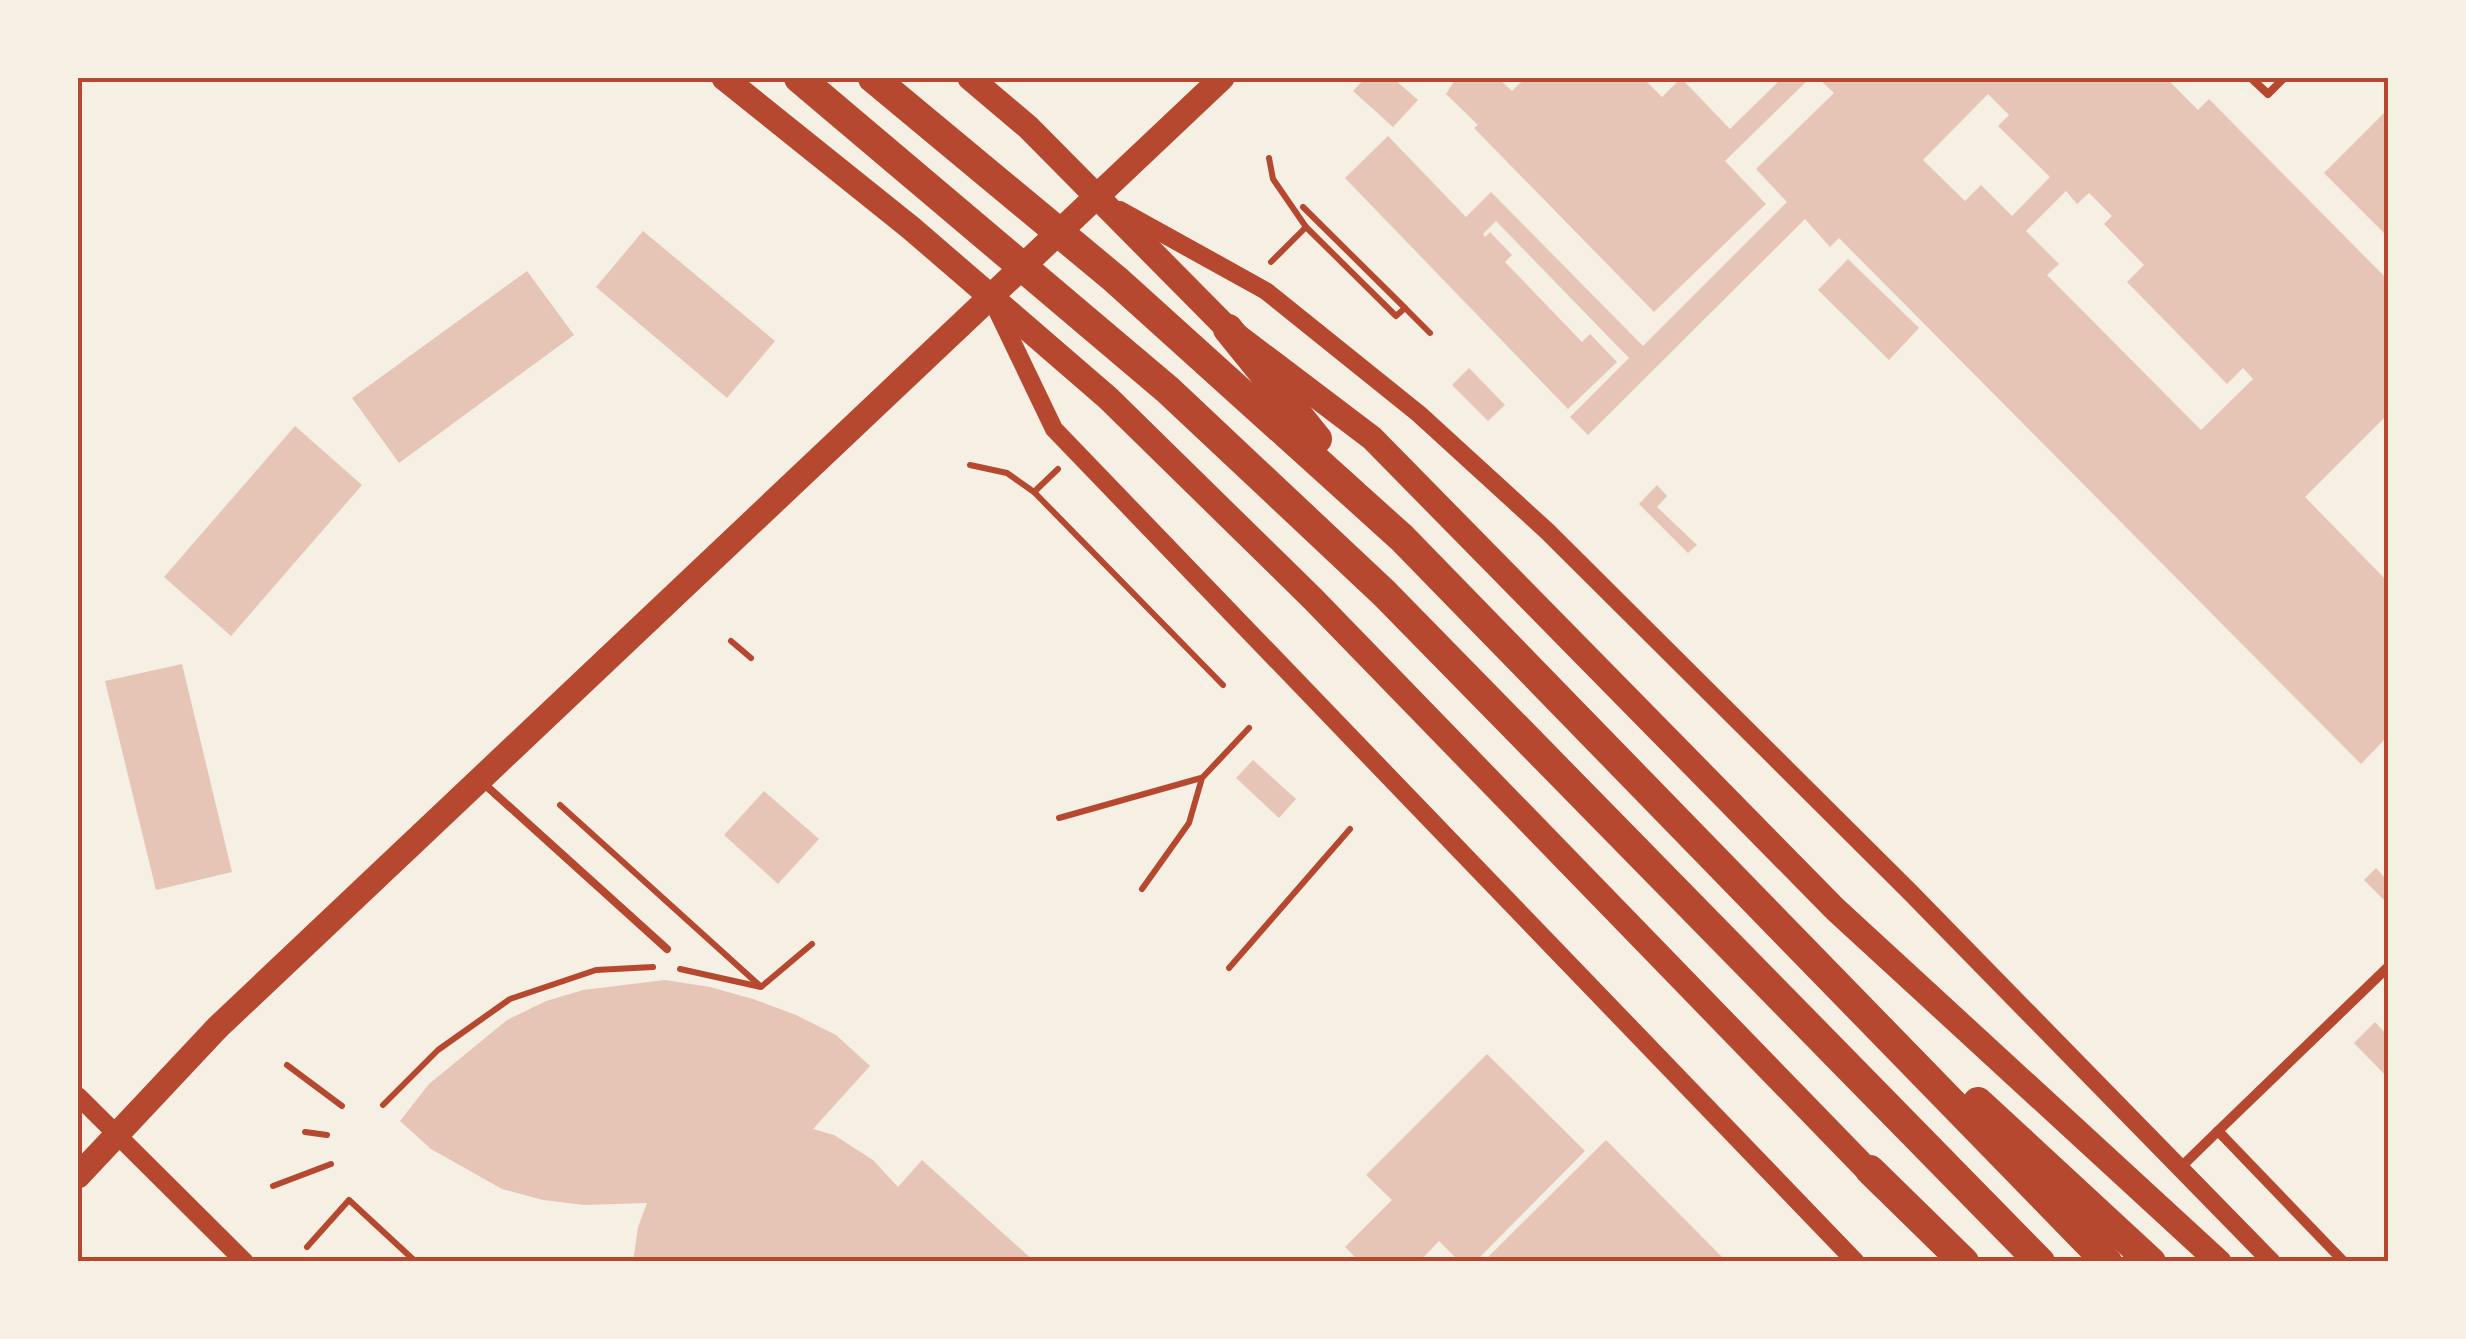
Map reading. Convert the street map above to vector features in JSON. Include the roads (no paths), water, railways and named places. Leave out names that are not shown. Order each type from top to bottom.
[{"type":"highway","points":[[799,78],[1168,390],[1371,581],[2040,1262]]},
{"type":"highway","points":[[873,78],[1115,279],[1402,538],[2107,1262]]},
{"type":"highway","points":[[1228,329],[1338,464],[1892,1019],[2151,1262]]},
{"type":"highway","points":[[1870,1170],[1964,1262]]},
{"type":"main road","points":[[724,78],[911,228],[1108,398],[1313,598],[1870,1170],[1946,1262]]},
{"type":"main road","points":[[970,78],[1028,127],[1228,329],[1372,438],[1849,922],[2219,1262]]},
{"type":"main road","points":[[78,1176],[218,1027],[1222,78]]},
{"type":"street","points":[[1097,198],[1266,291],[1419,414],[1547,530],[1909,891],[2272,1262]]},
{"type":"street","points":[[991,298],[1054,428],[1856,1262]]},
{"type":"street","points":[[2180,1168],[2388,966]]},
{"type":"street","points":[[78,1096],[245,1262]]},
{"type":"street","points":[[2218,1131],[2344,1262]]},
{"type":"lane","points":[[2252,78],[2268,94],[2284,78]]},
{"type":"lane","points":[[478,778],[667,949]]}]
